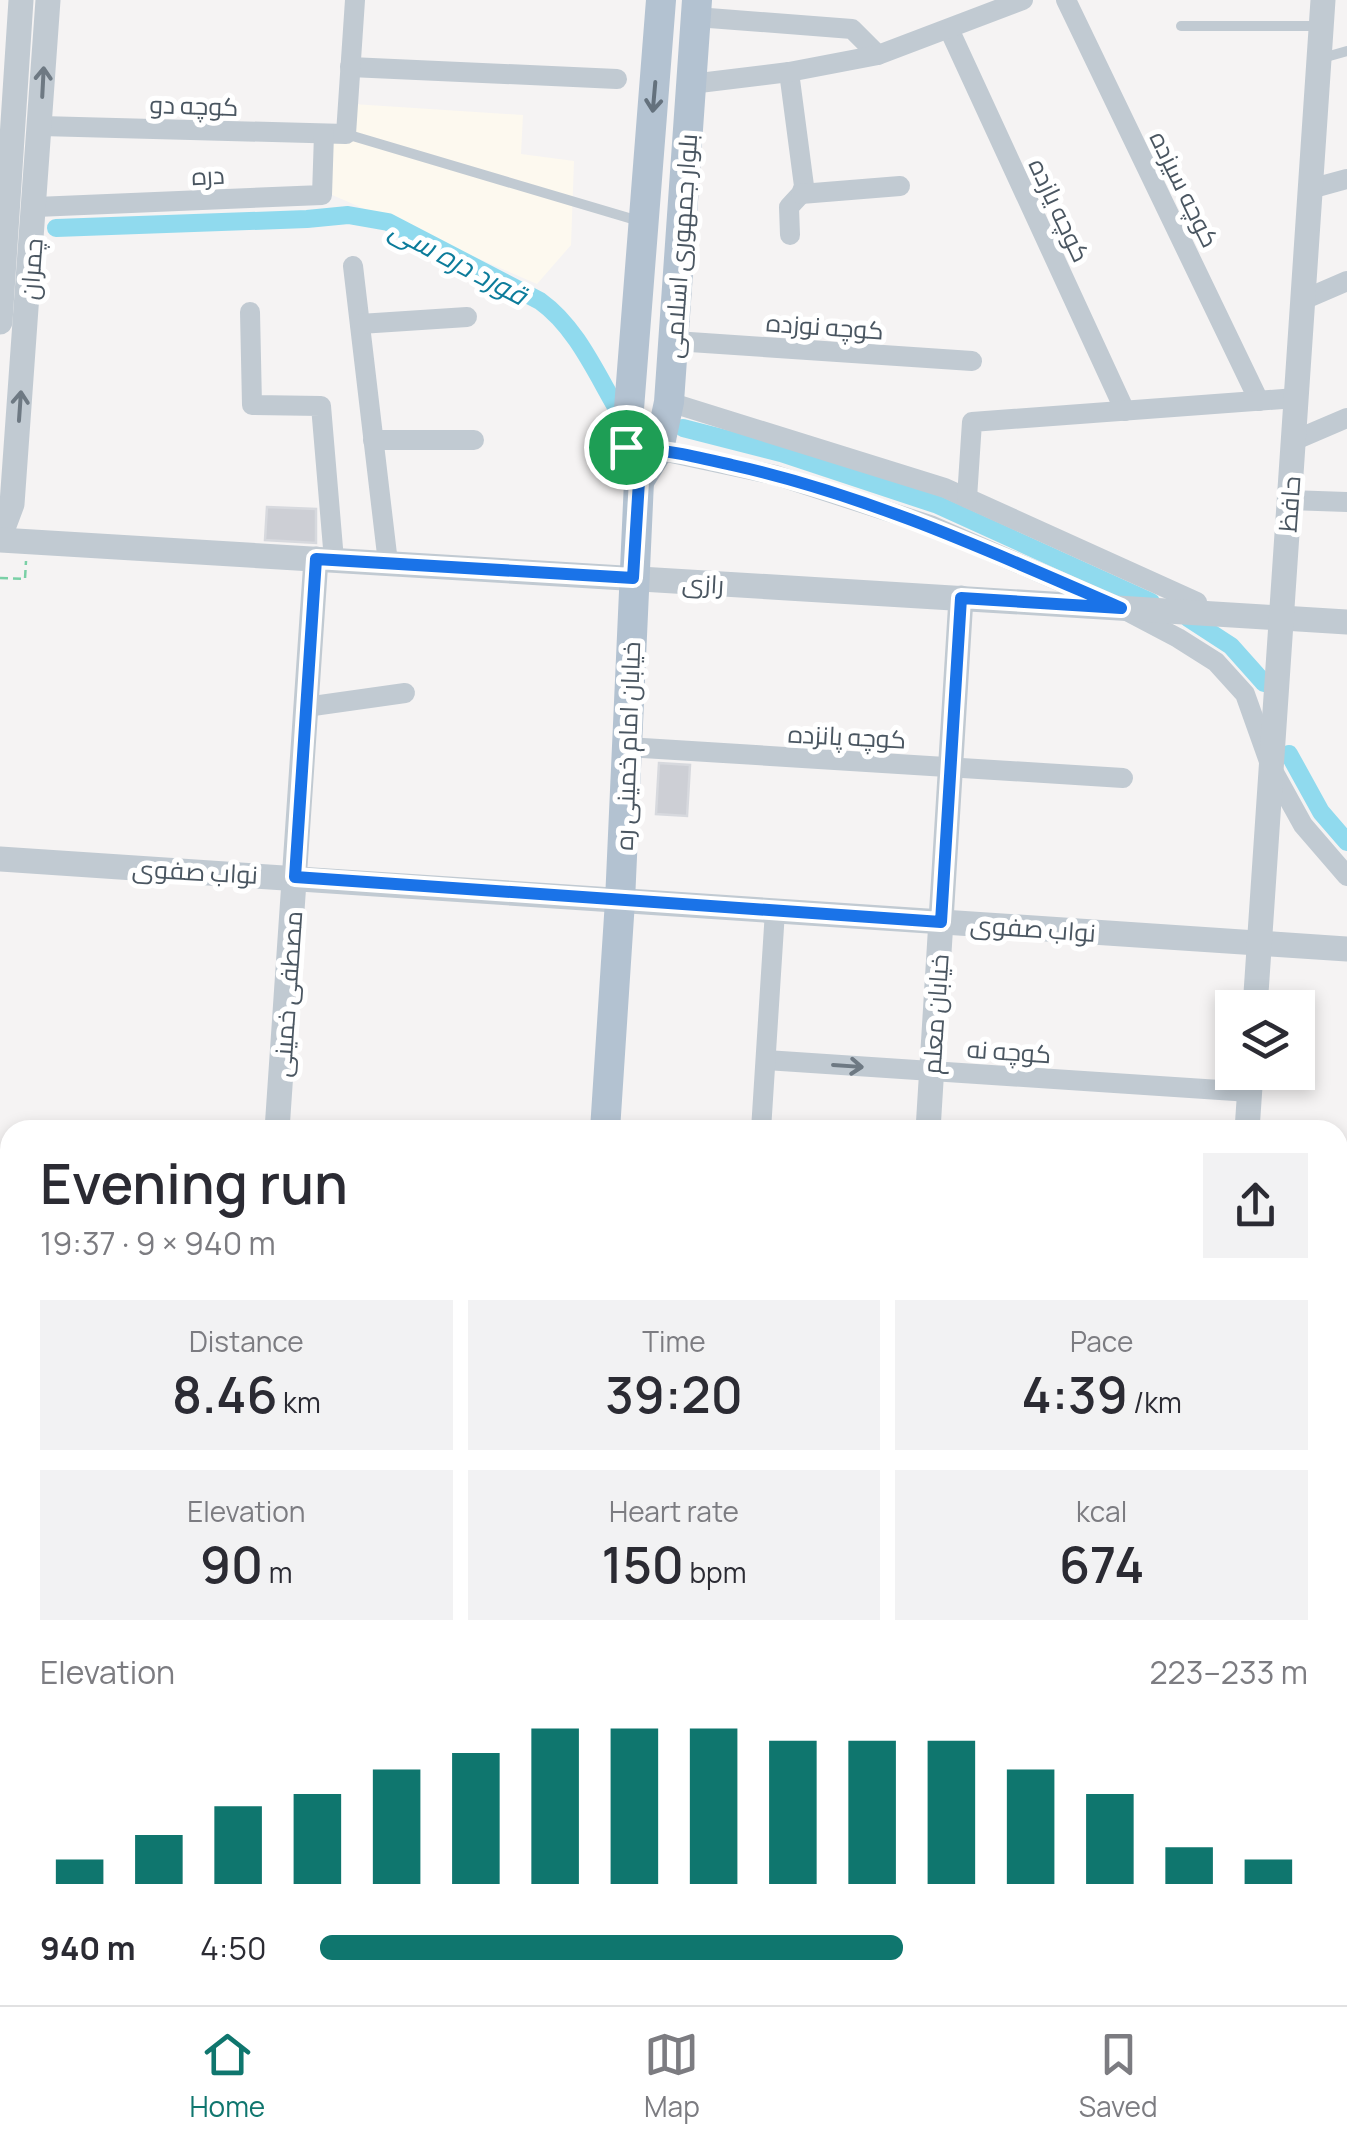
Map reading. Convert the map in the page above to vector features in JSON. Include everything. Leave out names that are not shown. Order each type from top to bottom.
[{"type":"main road","name":"بلوار جمهوری اسلامی","points":[[639,481],[626,447],[661,0]]},
{"type":"main road","name":"بلوار جمهوری اسلامی","points":[[639,481],[659,448],[669,402],[696,9]]},
{"type":"main road","name":"خیابان امام خمینی ره","points":[[606,1120],[639,481]]},
{"type":"street","name":"چمران","points":[[0,322],[6,166],[21,0]]},
{"type":"street","name":"چمران","points":[[0,538],[12,504],[48,0]]},
{"type":"street","points":[[346,134],[354,0]]},
{"type":"street","points":[[691,84],[789,72],[878,55],[949,29],[994,5],[1023,0]]},
{"type":"street","name":"کوچه سیزده","points":[[1066,0],[1259,401]]},
{"type":"street","points":[[696,9],[852,29],[878,55]]},
{"type":"street","name":"حافظ","points":[[1256,990],[1322,13]]},
{"type":"street","name":"کوچه یازده","points":[[949,29],[1125,411]]},
{"type":"street","points":[[350,67],[616,79]]},
{"type":"street","points":[[789,72],[804,186],[790,207],[790,235]]},
{"type":"street","name":"کوچه دو","points":[[41,126],[346,134]]},
{"type":"street","name":"دره","points":[[36,207],[322,195],[324,134]]},
{"type":"street","points":[[1310,189],[1347,180]]},
{"type":"street","points":[[801,194],[900,186]]},
{"type":"street","points":[[4,212],[36,207]]},
{"type":"street","points":[[353,266],[388,563]]},
{"type":"street","points":[[1303,300],[1347,282]]},
{"type":"street","points":[[250,312],[252,405],[320,406],[325,560]]},
{"type":"street","points":[[360,324],[467,317]]},
{"type":"street","name":"کوچه نوزده","points":[[675,341],[972,361]]},
{"type":"street","points":[[967,498],[972,422],[1296,398]]},
{"type":"street","points":[[669,402],[786,436],[967,498],[1197,602]]},
{"type":"street","points":[[1293,441],[1347,418]]},
{"type":"street","points":[[372,440],[474,440]]},
{"type":"street","points":[[626,447],[659,448],[775,474],[930,525],[1121,608],[1178,638],[1216,662],[1245,694],[1272,768],[1303,825],[1347,876]]},
{"type":"street","points":[[1290,500],[1347,502]]},
{"type":"street","name":"رازی","points":[[0,538],[1347,622]]},
{"type":"street","name":"مصطفی خمینی","points":[[278,1120],[306,706],[325,560]]},
{"type":"street","name":"خیابان معلم","points":[[929,1120],[961,598]]},
{"type":"street","points":[[306,706],[405,693]]},
{"type":"street","name":"کوچه پانزده","points":[[628,748],[1123,778]]},
{"type":"street","name":"نواب صفوی","points":[[0,859],[1347,949]]},
{"type":"street","points":[[762,1120],[775,911]]},
{"type":"street","name":"کوچه نه","points":[[766,1060],[932,1071],[1215,1081]]},
{"type":"street","points":[[1248,1120],[1250,1090]]},
{"type":"lane","points":[[1181,26],[1322,13]]},
{"type":"lane","points":[[1319,59],[1347,52]]},
{"type":"lane","points":[[346,134],[644,223]]},
{"type":"shaded area","points":[[353,104],[523,115],[521,154],[574,161],[571,245],[537,284],[330,194],[332,140]]},
{"type":"building","points":[[267,507],[316,509],[316,543],[265,540]]},
{"type":"building","points":[[659,763],[690,765],[687,816],[656,814]]},
{"type":"waterway","name":"قورد دره سی","points":[[56,228],[348,215],[388,222],[540,301],[576,339],[622,417]]},
{"type":"waterway","name":"قورد دره سی","points":[[683,428],[781,453],[938,505],[1151,602]]},
{"type":"waterway","name":"قورد دره سی","points":[[1188,618],[1231,646],[1264,683]]},
{"type":"waterway","points":[[1289,754],[1321,812],[1347,842]]},
{"type":"route","points":[[626,447],[659,448],[775,474],[930,525],[1121,608],[961,598],[941,922],[295,877],[316,559],[633,578],[639,481],[626,447]]}]
